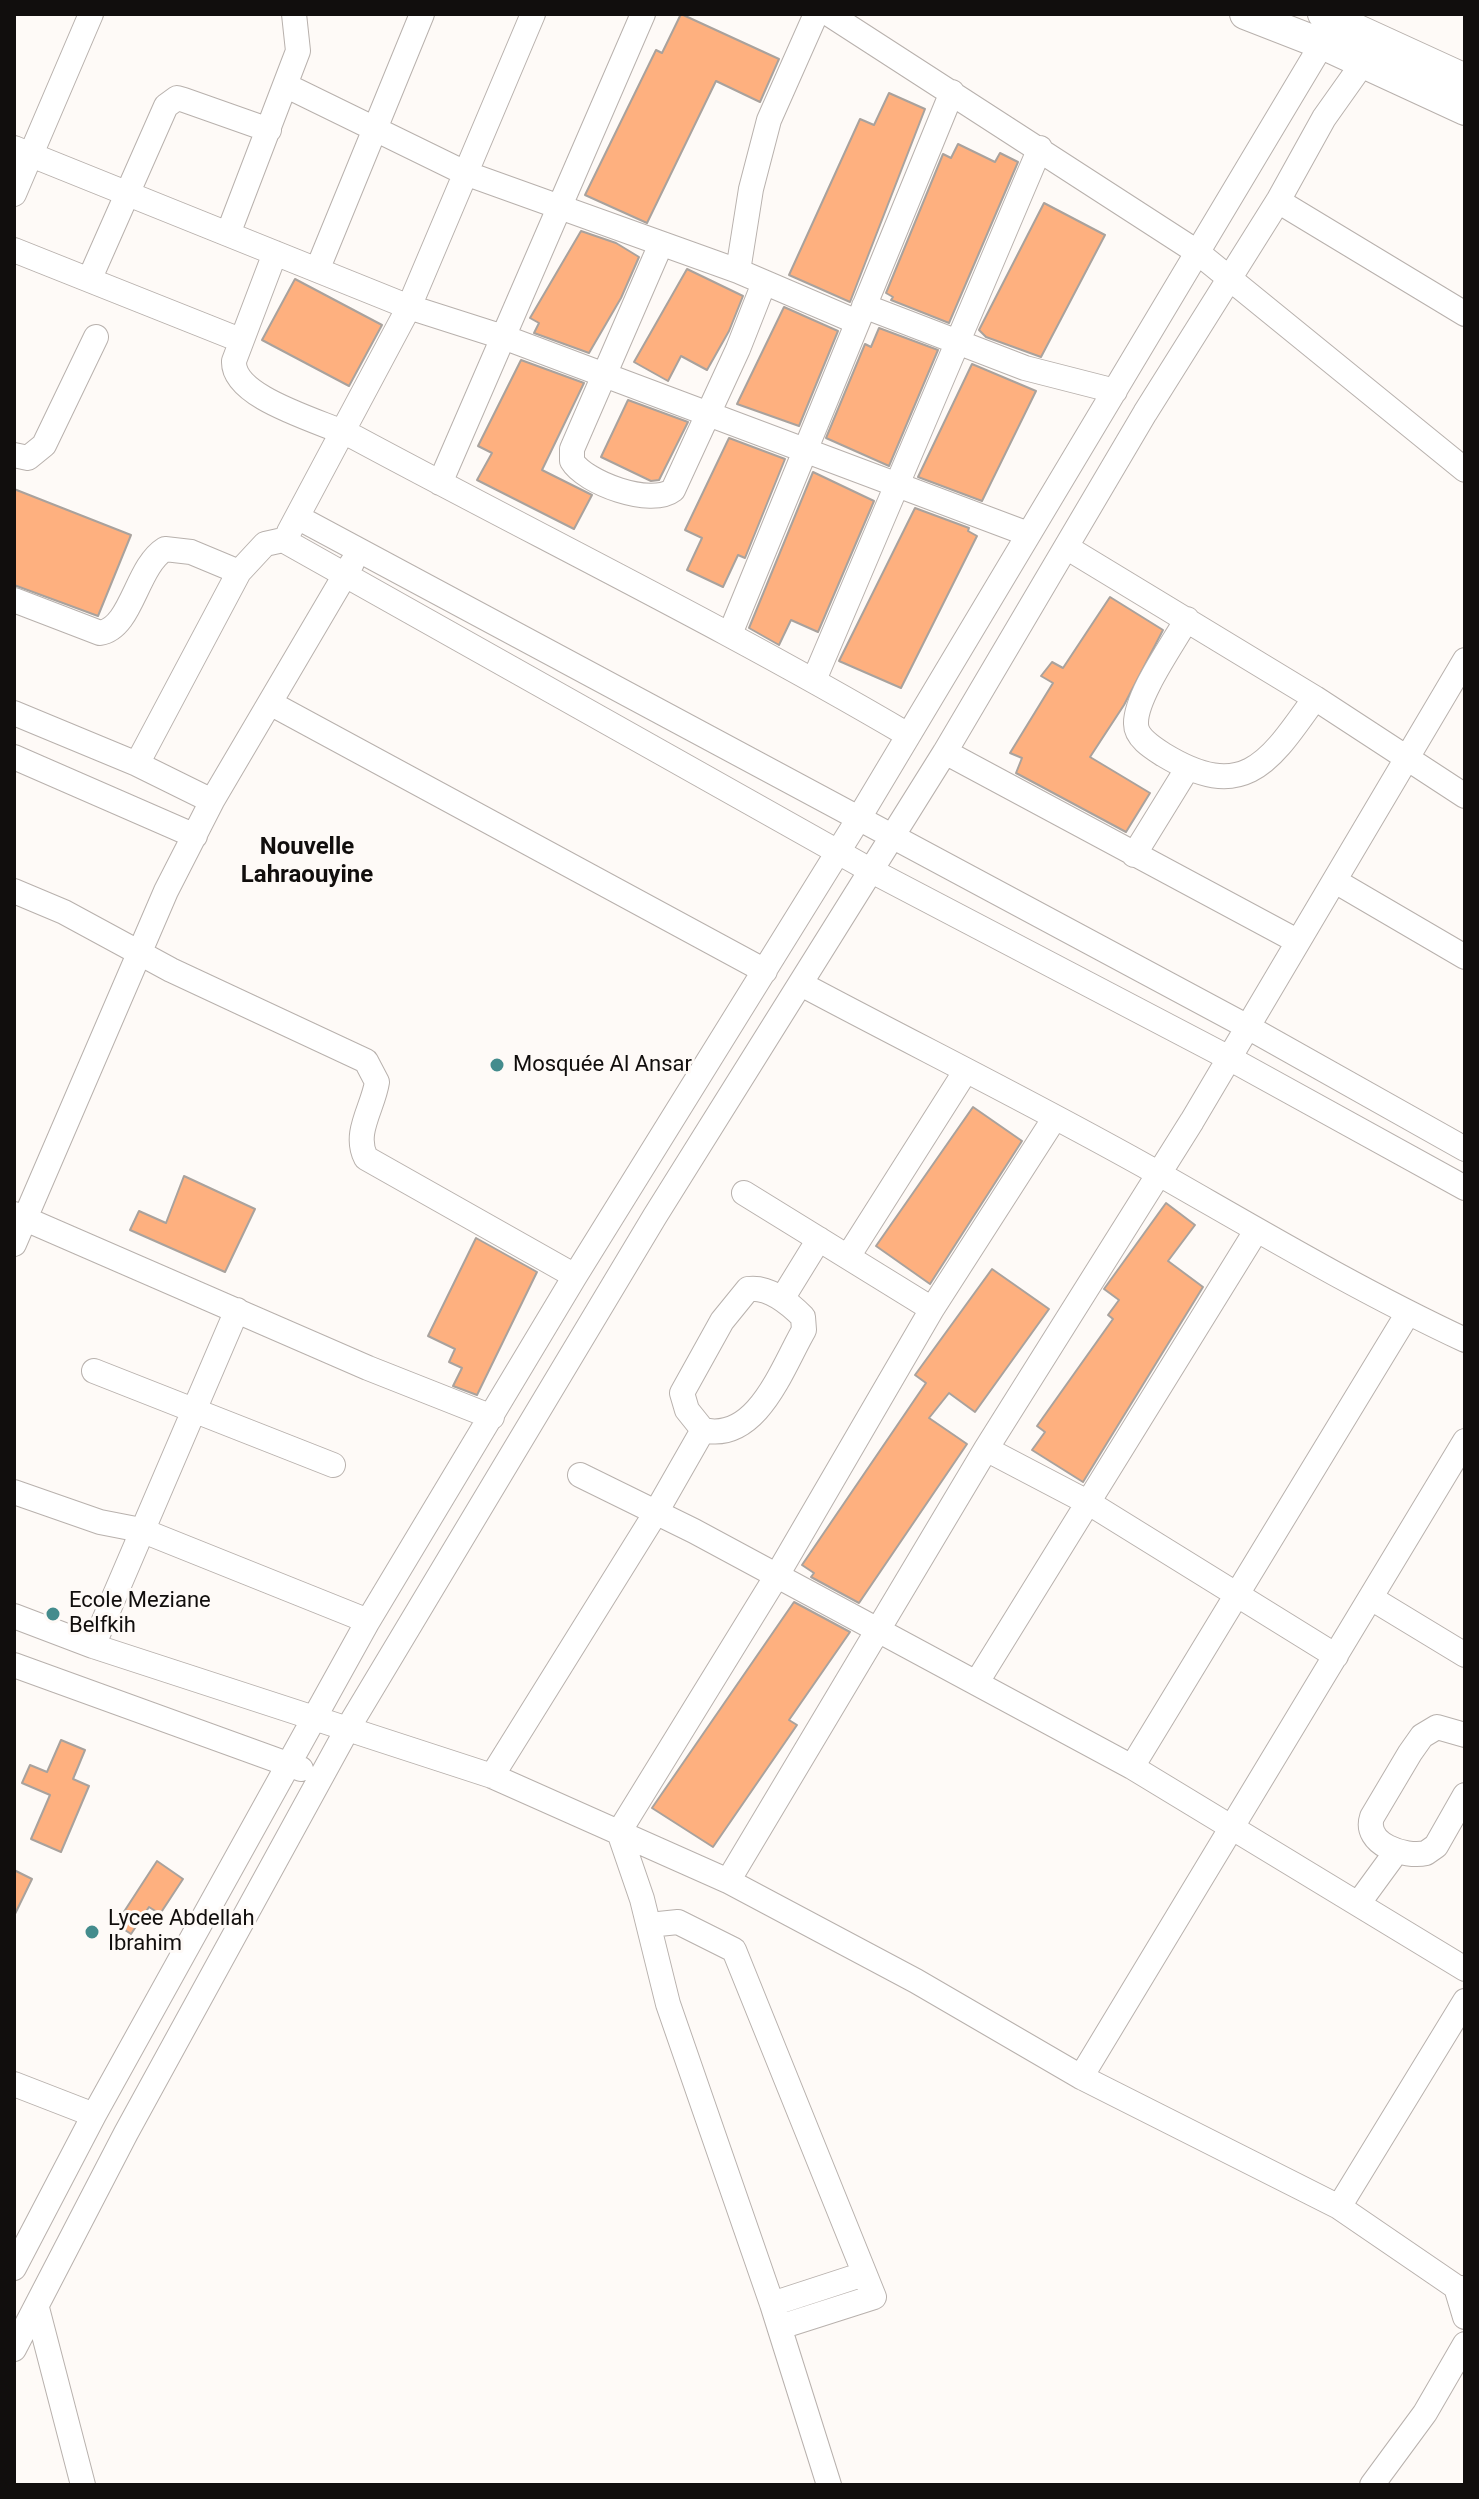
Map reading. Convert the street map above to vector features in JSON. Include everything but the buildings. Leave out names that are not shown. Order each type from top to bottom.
[{"type":"main road","points":[[1245,14],[1322,44],[1465,110]]},
{"type":"main road","points":[[1323,14],[1465,79]]},
{"type":"street","points":[[228,234],[298,51],[294,14]]},
{"type":"street","points":[[318,268],[422,14]]},
{"type":"street","points":[[137,764],[239,572],[265,544],[283,540],[299,518],[345,432],[409,307],[533,14]]},
{"type":"street","points":[[440,483],[506,338],[643,14]]},
{"type":"street","points":[[738,271],[751,189],[769,120],[816,14]]},
{"type":"street","points":[[829,14],[1197,252],[1465,470]]},
{"type":"street","points":[[14,194],[22,151],[87,15]]},
{"type":"street","points":[[14,2268],[94,2115],[368,1621],[575,1276],[859,818],[1322,44]]},
{"type":"street","points":[[14,2349],[126,2133],[348,1728],[655,1216],[945,752],[1145,413],[1278,201],[1324,118],[1363,63]]},
{"type":"street","points":[[287,86],[372,131],[465,173],[560,209],[738,271],[764,283],[958,342],[1025,368],[1115,391]]},
{"type":"street","points":[[730,634],[952,92]]},
{"type":"street","points":[[90,278],[159,116],[177,98],[269,130]]},
{"type":"street","points":[[814,680],[1040,148]]},
{"type":"street","points":[[22,151],[409,307],[506,338],[709,413],[898,488],[1028,534]]},
{"type":"street","points":[[1278,201],[1465,314]]},
{"type":"street","points":[[661,244],[572,449],[572,461],[585,476],[648,498],[667,494],[677,485],[764,283]]},
{"type":"street","points":[[14,250],[240,340]]},
{"type":"street","points":[[275,253],[240,340],[233,368],[250,392],[345,432],[730,634],[908,735]]},
{"type":"street","points":[[14,455],[28,458],[44,445],[96,337]]},
{"type":"street","points":[[299,518],[1246,1026],[1465,1149]]},
{"type":"street","points":[[283,540],[870,870],[1229,1058],[1465,1188]]},
{"type":"street","points":[[1066,547],[1315,698],[1465,796]]},
{"type":"street","points":[[14,600],[100,633],[108,632],[117,624],[148,565],[165,549],[191,552],[239,572]]},
{"type":"street","points":[[14,1244],[19,1216],[138,950],[212,801],[359,551]]},
{"type":"street","points":[[1187,619],[1143,698],[1136,724],[1150,746],[1187,769],[1231,775],[1258,769],[1277,751],[1315,698]]},
{"type":"street","points":[[728,1881],[986,1449],[1159,1174],[1465,660]]},
{"type":"street","points":[[270,703],[765,971]]},
{"type":"street","points":[[14,713],[137,764],[212,801]]},
{"type":"street","points":[[945,752],[1297,941]]},
{"type":"street","points":[[14,757],[195,836]]},
{"type":"street","points":[[1134,855],[1187,769]]},
{"type":"street","points":[[1335,881],[1465,957]]},
{"type":"street","points":[[14,891],[138,950],[171,970],[366,1061],[377,1082],[361,1132],[361,1147],[366,1158],[575,1276]]},
{"type":"street","points":[[801,984],[1159,1174],[1256,1231],[1408,1313],[1465,1340]]},
{"type":"street","points":[[849,1255],[965,1072]]},
{"type":"street","points":[[829,2485],[780,2327],[668,2004],[649,1925],[619,1832],[776,1577],[932,1309],[1054,1119]]},
{"type":"street","points":[[744,1193],[932,1309]]},
{"type":"street","points":[[19,1216],[492,1417]]},
{"type":"street","points":[[977,1682],[1256,1231]]},
{"type":"street","points":[[782,1299],[819,1239]]},
{"type":"street","points":[[748,1289],[758,1289],[782,1299],[800,1314],[805,1325],[770,1387],[741,1427],[724,1432],[703,1430],[687,1410],[682,1393],[722,1321],[748,1289]]},
{"type":"street","points":[[93,1646],[237,1310]]},
{"type":"street","points":[[1132,1767],[1408,1313]]},
{"type":"street","points":[[94,1371],[333,1465]]},
{"type":"street","points":[[492,1776],[655,1514],[703,1430]]},
{"type":"street","points":[[1081,2077],[1465,1441]]},
{"type":"street","points":[[986,1449],[1089,1503],[1336,1656]]},
{"type":"street","points":[[580,1475],[977,1682],[1132,1767],[1465,1969]]},
{"type":"street","points":[[14,1492],[88,1519],[141,1530],[368,1621]]},
{"type":"street","points":[[1371,1598],[1465,1655]]},
{"type":"street","points":[[14,1616],[93,1646],[492,1776],[619,1832],[728,1881],[916,1981],[1081,2077],[1339,2207],[1461,2288],[1465,2316],[1464,2344],[1425,2413],[1372,2485]]},
{"type":"street","points":[[14,1665],[288,1765],[322,1774]]},
{"type":"street","points":[[1465,1734],[1437,1727],[1422,1736],[1372,1817],[1372,1832],[1396,1852],[1420,1855],[1431,1850],[1465,1795]]},
{"type":"street","points":[[1358,1904],[1396,1852]]},
{"type":"street","points":[[649,1925],[678,1922],[734,1950],[874,2297],[780,2327]]},
{"type":"street","points":[[1339,2207],[1465,2001]]},
{"type":"street","points":[[14,2084],[94,2115]]},
{"type":"street","points":[[772,2304],[864,2274]]},
{"type":"street","points":[[37,2308],[83,2485]]},
{"type":"place","name":"Mosquée Al Ansar","points":[[497,1065]]},
{"type":"place","name":"Ecole Meziane Belfkih","points":[[53,1614]]},
{"type":"place","name":"Lycee Abdellah Ibrahim","points":[[92,1932]]},
{"type":"district","name":"Nouvelle Lahraouyine","points":[[307,862]]}]
